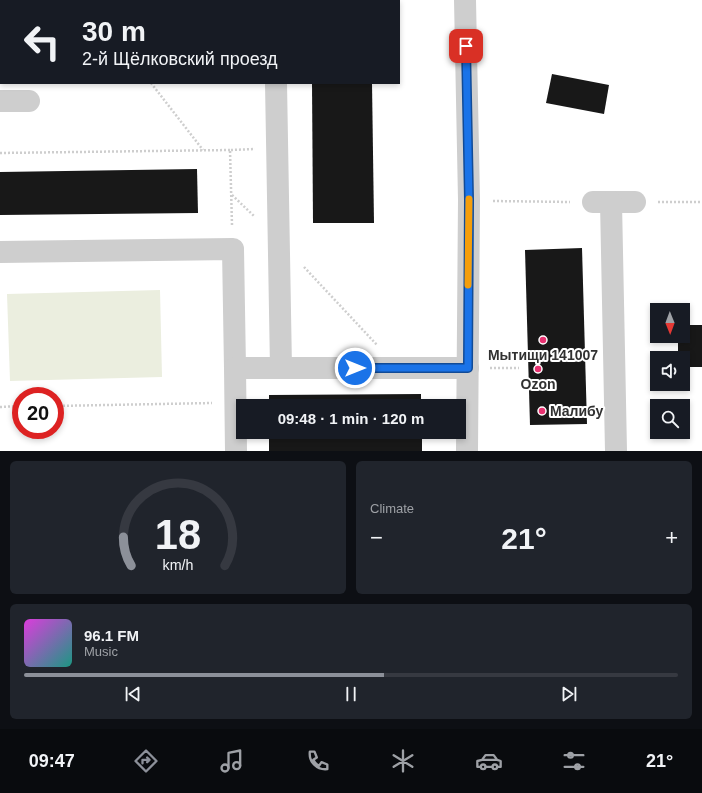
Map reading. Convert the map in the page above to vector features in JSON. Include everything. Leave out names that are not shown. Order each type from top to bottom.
[{"type":"street","points":[[465,0],[469,200],[467,451]]},
{"type":"street","points":[[276,84],[281,368]]},
{"type":"street","points":[[0,101],[29,101]]},
{"type":"street","points":[[616,451],[602,202],[635,202]]},
{"type":"street","points":[[0,252],[233,249],[236,451]]},
{"type":"street","points":[[234,368],[468,368]]},
{"type":"path","points":[[152,84],[203,150]]},
{"type":"path","points":[[0,153],[277,148]]},
{"type":"path","points":[[230,150],[233,249]]},
{"type":"path","points":[[232,195],[279,240],[400,368]]},
{"type":"path","points":[[469,200],[602,202]]},
{"type":"path","points":[[635,202],[702,202]]},
{"type":"path","points":[[468,368],[519,368]]},
{"type":"path","points":[[64,406],[235,402]]},
{"type":"path","points":[[0,407],[12,406]]},
{"type":"shaded area","points":[[160,290],[162,377],[10,381],[7,294]]},
{"type":"building","points":[[552,74],[609,85],[604,114],[546,103]]},
{"type":"building","points":[[312,84],[372,84],[374,223],[313,223]]},
{"type":"building","points":[[197,169],[198,213],[0,215],[0,172]]},
{"type":"building","points":[[582,248],[587,424],[530,425],[525,250]]},
{"type":"building","points":[[690,325],[702,325],[702,367],[690,367],[690,351],[678,351],[678,343],[690,343]]},
{"type":"building","points":[[421,394],[421,399],[269,399],[269,395]]},
{"type":"building","points":[[269,439],[422,439],[422,451],[269,451]]},
{"type":"slow traffic","points":[[468,285],[469,199]]},
{"type":"place","name":"Мытищи 141007","points":[[543,340]]},
{"type":"place","name":"Ozon","points":[[538,369]]},
{"type":"place","name":"Малибу","points":[[542,411]]},
{"type":"route","points":[[355,368],[468,368],[469,200],[466,46]]}]
